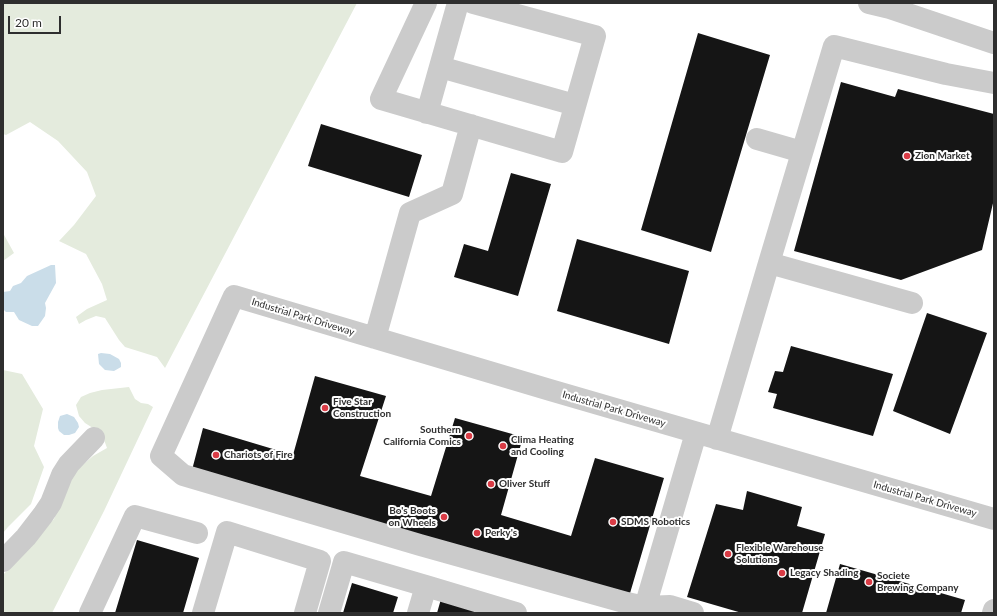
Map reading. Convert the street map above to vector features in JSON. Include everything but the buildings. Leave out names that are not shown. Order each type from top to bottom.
[{"type":"street","points":[[426,3],[381,99],[562,152],[595,36],[473,3]]},
{"type":"street","points":[[427,113],[458,3]]},
{"type":"street","points":[[868,3],[890,8],[994,43]]},
{"type":"street","points":[[718,439],[768,263],[834,46],[946,74],[994,83]]},
{"type":"street","points":[[440,68],[575,105]]},
{"type":"street","points":[[375,338],[410,214],[452,194],[471,125]]},
{"type":"street","points":[[757,139],[802,152]]},
{"type":"street","points":[[768,263],[912,303]]},
{"type":"street","name":"Industrial Park Driveway","points":[[645,607],[420,545],[183,475],[161,456],[234,296],[696,433],[994,519]]},
{"type":"street","points":[[693,613],[670,606],[645,607],[696,433]]},
{"type":"street","points":[[3,562],[26,537],[43,515],[68,464],[94,438]]},
{"type":"street","points":[[90,613],[135,516],[197,533]]},
{"type":"street","points":[[203,613],[227,532],[320,561],[305,613]]},
{"type":"street","points":[[329,613],[344,562],[516,613]]},
{"type":"street","points":[[418,613],[426,586]]},
{"type":"shaded area","points":[[3,3],[357,3],[165,368],[157,357],[125,347],[105,318],[96,316],[79,324],[76,317],[87,309],[107,300],[102,284],[86,254],[59,241],[74,225],[96,196],[87,172],[58,141],[30,122],[6,135],[3,134]]},
{"type":"shaded area","points":[[3,233],[14,253],[3,261]]},
{"type":"shaded area","points":[[3,370],[22,374],[43,409],[34,446],[44,467],[31,504],[3,533]]},
{"type":"shaded area","points":[[129,387],[135,399],[141,403],[148,404],[153,407],[104,511],[52,613],[3,613],[3,575],[46,526],[54,519],[61,498],[77,470],[93,456],[107,448],[103,437],[96,430],[85,423],[79,416],[76,405],[81,397],[90,393]]},
{"type":"water","points":[[51,265],[55,265],[56,283],[45,303],[45,316],[38,326],[32,326],[19,320],[14,312],[6,312],[3,309],[3,292],[10,291],[13,286],[21,283],[27,276]]},
{"type":"water","points":[[98,354],[110,354],[119,359],[121,367],[114,371],[105,370],[99,364]]},
{"type":"water","points":[[67,414],[74,417],[79,427],[75,433],[64,435],[59,431],[58,422],[60,416]]},
{"type":"place","name":"Zion Market","points":[[907,156]]},
{"type":"place","name":"Five Star Construction","points":[[325,408]]},
{"type":"place","name":"Southern California Comics","points":[[469,436]]},
{"type":"place","name":"Clima Heating and Cooling","points":[[503,446]]},
{"type":"place","name":"Chariots of Fire","points":[[216,455]]},
{"type":"place","name":"Oliver Stuff","points":[[491,484]]},
{"type":"place","name":"Bo's Boots on Wheels","points":[[444,517]]},
{"type":"place","name":"SDMS Robotics","points":[[613,522]]},
{"type":"place","name":"Perky's","points":[[477,533]]},
{"type":"place","name":"Flexible Warehouse Solutions","points":[[728,554]]},
{"type":"place","name":"Legacy Shading","points":[[782,573]]},
{"type":"place","name":"Societe Brewing Company","points":[[869,582]]}]
